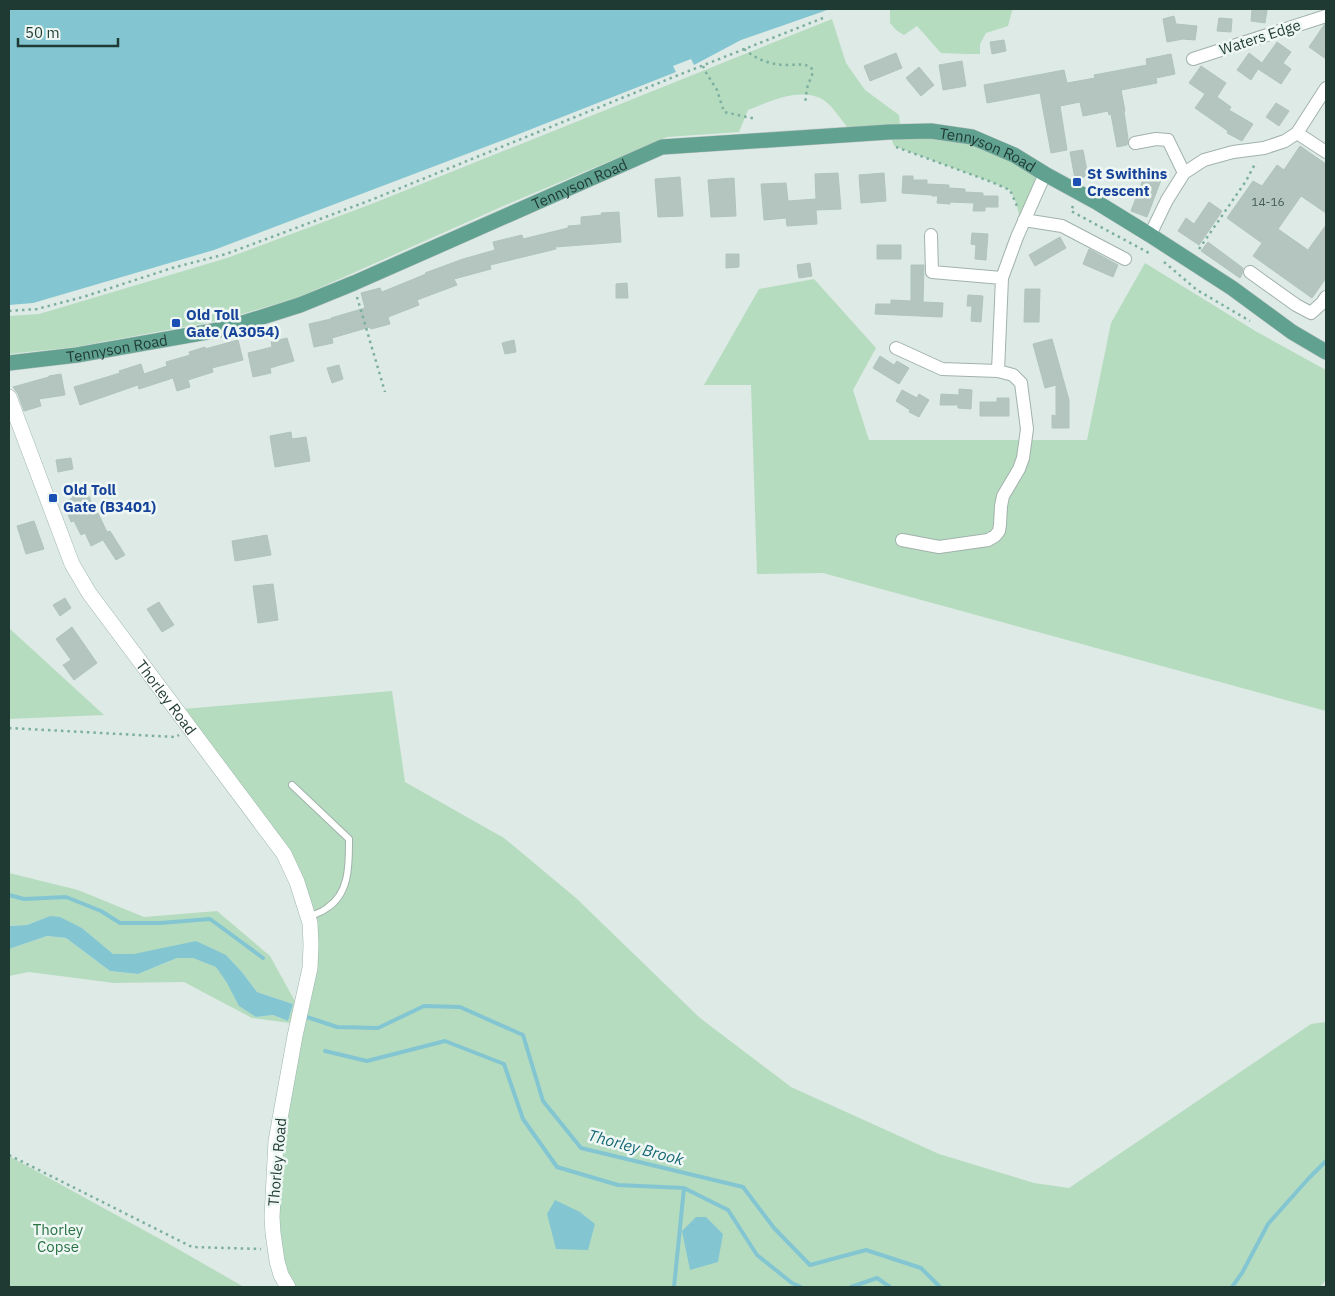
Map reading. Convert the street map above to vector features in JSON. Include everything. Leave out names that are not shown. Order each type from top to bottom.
[{"type":"main road","name":"Tennyson Road","points":[[9,363],[76,355],[224,329],[300,305],[662,147],[931,131],[972,137],[1014,155],[1150,235],[1232,288],[1292,332],[1326,352]]},
{"type":"main road","name":"Thorley Road","points":[[9,397],[72,564],[89,594],[284,854],[297,882],[310,923],[310,968],[295,1036],[276,1141],[272,1217],[275,1250],[281,1275],[288,1287]]},
{"type":"street","name":"Waters Edge","points":[[1193,59],[1326,16]]},
{"type":"street","points":[[1150,235],[1167,200],[1184,173],[1204,160],[1233,152],[1264,148],[1285,141],[1297,133],[1326,88]]},
{"type":"street","points":[[1297,133],[1326,152]]},
{"type":"street","points":[[1135,143],[1168,140],[1184,173]]},
{"type":"street","points":[[998,371],[1002,278],[1044,174]]},
{"type":"street","points":[[1023,223],[1062,226],[1126,259]]},
{"type":"street","points":[[931,235],[932,272],[1002,278]]},
{"type":"street","points":[[1250,272],[1311,314],[1325,302]]},
{"type":"street","points":[[896,348],[942,369],[998,371],[1013,375],[1021,383],[1027,429],[1025,448],[1019,469],[1004,496],[1001,506],[999,531],[995,536],[988,540],[948,547],[902,540]]},
{"type":"lane","points":[[292,785],[349,839],[349,859],[344,889],[338,899],[326,909],[308,917]]},
{"type":"path","points":[[9,311],[37,308],[84,297],[172,268],[226,254],[371,200],[823,18]]},
{"type":"path","points":[[744,49],[752,56],[772,64],[804,64],[811,67],[813,72],[807,88],[805,104]]},
{"type":"path","points":[[703,66],[704,71],[717,90],[724,112],[756,119]]},
{"type":"path","points":[[889,132],[894,146],[1010,190],[1023,223]]},
{"type":"path","points":[[1191,262],[1246,181],[1264,148]]},
{"type":"path","points":[[1080,194],[1071,211],[1150,253]]},
{"type":"path","points":[[1159,258],[1197,290],[1252,322]]},
{"type":"path","points":[[354,283],[385,392]]},
{"type":"path","points":[[9,728],[175,737],[191,730]]},
{"type":"path","points":[[9,1155],[192,1247],[275,1250]]},
{"type":"green space","points":[[890,9],[1014,9],[1008,26],[986,33],[980,44],[980,54],[966,54],[941,53],[917,26],[904,35],[890,23]]},
{"type":"green space","points":[[832,19],[846,63],[865,90],[899,115],[900,125],[847,127],[831,107],[820,98],[811,95],[783,97],[748,110],[739,132],[667,137],[501,207],[297,298],[222,320],[75,347],[9,354],[9,316],[39,314],[227,258],[374,203]]},
{"type":"green space","points":[[889,132],[956,134],[1045,174],[1022,226],[1016,203],[1010,190],[894,146]]},
{"type":"green space","points":[[1145,263],[1257,332],[1326,370],[1326,711],[823,573],[757,574],[751,385],[704,385],[759,289],[814,279],[876,348],[853,390],[869,440],[1087,440],[1111,323]]},
{"type":"green space","points":[[9,628],[104,715],[9,719]]},
{"type":"green space","points":[[392,691],[405,782],[504,838],[576,898],[700,1018],[791,1087],[939,1154],[1034,1183],[1069,1188],[1311,1024],[1326,1022],[1326,1280],[1320,1287],[295,1287],[287,1272],[277,1230],[283,1144],[314,911],[183,709]]},
{"type":"green space","points":[[9,873],[78,890],[144,917],[217,911],[270,956],[296,1003],[290,1023],[252,1018],[184,982],[114,983],[29,972],[9,976],[9,949],[47,936],[66,938],[110,971],[138,974],[177,958],[193,958],[216,966],[227,983],[256,1017],[273,1015],[288,1021],[293,1004],[257,992],[226,955],[112,954],[82,928],[50,916],[27,925],[9,926]]},
{"type":"green space","name":"Thorley Copse","points":[[9,1156],[169,1244],[244,1287],[9,1287]]},
{"type":"water","points":[[9,9],[830,9],[741,40],[694,65],[691,59],[673,66],[676,72],[214,250],[33,303],[9,305]]},
{"type":"water","points":[[50,916],[60,917],[82,928],[113,954],[134,954],[196,941],[226,955],[257,992],[293,1004],[288,1021],[273,1015],[256,1017],[239,1006],[216,967],[193,958],[177,958],[138,974],[110,971],[66,938],[47,936],[9,949],[9,926],[27,925]]},
{"type":"water","points":[[555,1200],[580,1212],[595,1224],[588,1250],[556,1249],[547,1214]]},
{"type":"water","points":[[696,1217],[706,1217],[723,1234],[718,1262],[690,1270],[682,1231]]},
{"type":"building","points":[[1252,9],[1267,10],[1265,23],[1251,21]]},
{"type":"building","points":[[1174,16],[1176,24],[1197,26],[1195,40],[1183,39],[1167,42],[1163,19]]},
{"type":"building","points":[[1219,18],[1232,19],[1231,32],[1217,31]]},
{"type":"building","points":[[1326,24],[1326,59],[1309,47]]},
{"type":"building","points":[[1004,40],[1006,51],[992,54],[990,42]]},
{"type":"building","points":[[1277,42],[1291,52],[1283,63],[1291,69],[1281,84],[1258,69],[1251,80],[1237,70],[1249,53],[1262,63]]},
{"type":"building","points":[[896,53],[902,68],[870,81],[864,66]]},
{"type":"building","points":[[1171,54],[1175,74],[1156,78],[1157,83],[1121,90],[1128,138],[1127,145],[1117,147],[1111,114],[1109,115],[1108,111],[1083,116],[1080,102],[1060,106],[1067,150],[1051,153],[1040,93],[987,103],[984,85],[1064,70],[1067,83],[1095,78],[1094,75],[1147,65],[1146,59]]},
{"type":"building","points":[[962,61],[966,86],[943,90],[939,65]]},
{"type":"building","points":[[1201,66],[1226,83],[1217,97],[1231,107],[1229,110],[1253,124],[1242,141],[1227,133],[1228,131],[1195,108],[1205,94],[1189,83]]},
{"type":"building","points":[[919,67],[934,85],[921,96],[906,78]]},
{"type":"building","points":[[1276,103],[1289,111],[1279,126],[1266,117]]},
{"type":"building","points":[[1300,146],[1326,164],[1326,213],[1301,196],[1278,229],[1308,250],[1326,225],[1326,278],[1312,298],[1253,256],[1262,243],[1227,218],[1253,181],[1262,186],[1277,165],[1284,170]]},
{"type":"building","points":[[1083,150],[1088,176],[1075,179],[1070,152]]},
{"type":"building","points":[[838,173],[841,209],[816,210],[817,224],[787,226],[786,218],[764,220],[761,184],[786,183],[788,201],[816,199],[815,174]]},
{"type":"building","points":[[884,173],[886,201],[861,203],[859,175]]},
{"type":"building","points":[[1145,174],[1161,180],[1147,217],[1131,211]]},
{"type":"building","points":[[903,176],[913,176],[913,180],[927,180],[927,184],[949,185],[949,188],[965,189],[965,192],[983,193],[983,196],[998,196],[998,207],[985,207],[985,211],[973,211],[974,203],[937,203],[938,196],[902,193]]},
{"type":"building","points":[[680,177],[683,216],[658,217],[655,179]]},
{"type":"building","points":[[734,178],[736,216],[711,217],[708,180]]},
{"type":"building","points":[[1209,202],[1222,211],[1199,245],[1178,231],[1186,218],[1194,224]]},
{"type":"building","points":[[619,212],[621,242],[555,247],[556,249],[490,265],[491,269],[454,279],[457,285],[417,300],[419,305],[388,317],[390,324],[371,329],[370,327],[332,338],[333,343],[314,347],[309,324],[365,308],[361,293],[380,288],[382,292],[425,273],[495,250],[493,242],[522,235],[523,239],[568,228],[568,226],[581,225],[581,217]]},
{"type":"building","points":[[972,233],[988,234],[986,260],[975,259],[976,245],[971,244]]},
{"type":"building","points":[[1060,237],[1066,248],[1035,266],[1029,255]]},
{"type":"building","points":[[1208,242],[1243,268],[1240,278],[1201,251]]},
{"type":"building","points":[[877,245],[901,245],[901,259],[877,259]]},
{"type":"building","points":[[1089,249],[1118,265],[1113,277],[1083,264]]},
{"type":"building","points":[[726,254],[739,254],[739,267],[726,268]]},
{"type":"building","points":[[810,263],[812,276],[799,278],[797,265]]},
{"type":"building","points":[[911,265],[924,265],[923,302],[943,303],[942,317],[875,314],[876,304],[891,304],[891,300],[911,301]]},
{"type":"building","points":[[627,283],[628,298],[616,298],[616,284]]},
{"type":"building","points":[[1025,289],[1040,289],[1039,322],[1024,322]]},
{"type":"building","points":[[968,295],[983,296],[981,322],[971,321],[972,306],[967,306]]},
{"type":"building","points":[[287,338],[294,361],[270,368],[271,373],[253,377],[248,353],[272,347],[271,342]]},
{"type":"building","points":[[1052,339],[1069,400],[1069,428],[1052,428],[1052,415],[1056,416],[1056,385],[1045,388],[1033,344]]},
{"type":"building","points":[[238,340],[243,360],[212,368],[213,372],[188,380],[190,387],[177,391],[173,378],[139,389],[138,385],[80,405],[74,387],[120,373],[119,371],[141,364],[144,374],[167,366],[166,362],[190,355],[189,352]]},
{"type":"building","points":[[514,340],[516,352],[505,354],[502,343]]},
{"type":"building","points":[[880,356],[894,365],[897,361],[909,368],[899,384],[873,368]]},
{"type":"building","points":[[339,365],[343,379],[332,383],[327,368]]},
{"type":"building","points":[[61,374],[65,395],[39,399],[41,406],[24,411],[18,394],[13,387]]},
{"type":"building","points":[[959,389],[972,390],[971,409],[958,408],[958,405],[940,405],[941,394],[959,395]]},
{"type":"building","points":[[902,390],[917,398],[919,394],[929,400],[919,417],[909,412],[910,410],[896,401]]},
{"type":"building","points":[[997,398],[1009,398],[1009,416],[980,416],[980,402],[997,402]]},
{"type":"building","points":[[291,432],[292,439],[306,437],[310,461],[275,467],[270,436]]},
{"type":"building","points":[[71,458],[73,469],[58,472],[56,460]]},
{"type":"building","points":[[86,489],[96,513],[98,513],[107,532],[110,531],[125,555],[116,560],[103,540],[91,546],[85,533],[81,535],[74,521],[71,522],[63,502],[73,498],[72,494]]},
{"type":"building","points":[[34,521],[44,549],[26,554],[17,526]]},
{"type":"building","points":[[267,535],[271,555],[235,561],[232,541]]},
{"type":"building","points":[[273,584],[278,620],[258,623],[253,586]]},
{"type":"building","points":[[65,598],[71,608],[60,616],[53,605]]},
{"type":"building","points":[[159,602],[174,625],[162,632],[147,609]]},
{"type":"building","points":[[72,627],[97,663],[74,680],[63,665],[71,660],[56,639]]},
{"type":"waterway","points":[[9,895],[24,899],[66,897],[101,911],[120,923],[160,923],[210,919],[263,958]]},
{"type":"waterway","name":"Thorley Brook","points":[[304,1016],[337,1027],[378,1028],[424,1006],[460,1007],[523,1035],[543,1101],[581,1148],[743,1187],[774,1228],[810,1265],[866,1250],[921,1268],[940,1287]]},
{"type":"waterway","points":[[325,1051],[367,1061],[445,1041],[504,1064],[523,1119],[557,1167],[618,1185],[684,1188],[728,1210],[757,1255],[792,1283],[801,1287]]},
{"type":"waterway","points":[[1232,1287],[1242,1273],[1268,1224],[1326,1161]]},
{"type":"waterway","points":[[674,1287],[684,1188]]},
{"type":"waterway","points":[[851,1287],[877,1278],[890,1287]]},
{"type":"place","name":"St Swithins Crescent","points":[[1077,182]]},
{"type":"place","name":"Old Toll Gate (A3054)","points":[[176,323]]},
{"type":"place","name":"Old Toll Gate (B3401)","points":[[53,498]]}]
